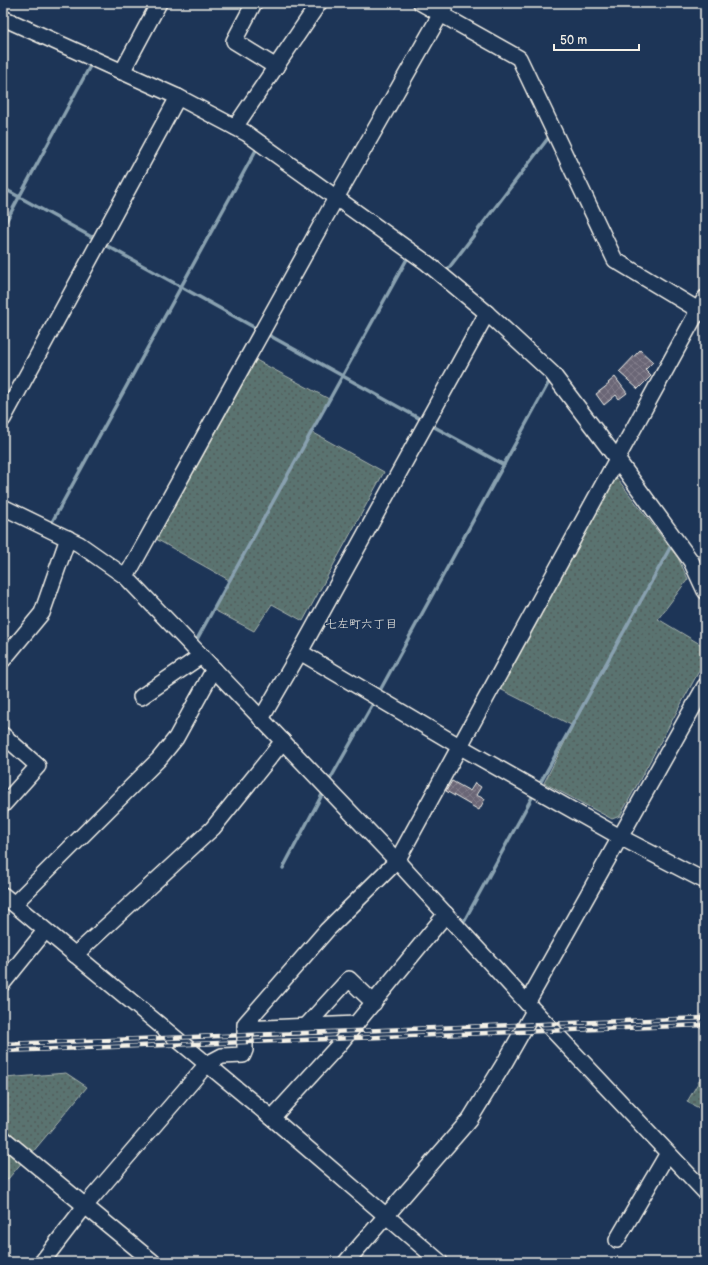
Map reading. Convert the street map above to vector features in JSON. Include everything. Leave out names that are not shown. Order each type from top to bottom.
[{"type":"street","points":[[122,72],[159,3]]},
{"type":"street","points":[[254,3],[234,41],[276,67]]},
{"type":"street","points":[[235,128],[319,3]]},
{"type":"street","points":[[42,1262],[85,1206],[207,1064],[222,1056],[243,1055],[246,1050],[245,1024],[327,930],[397,861],[617,459],[703,307],[615,260],[519,58],[444,8],[421,3]]},
{"type":"street","points":[[126,577],[336,198],[444,8]]},
{"type":"street","points":[[5,24],[122,72],[178,97],[246,133],[427,263],[487,312],[552,372],[691,561],[705,591]]},
{"type":"street","points":[[3,419],[178,97]]},
{"type":"street","points":[[261,719],[300,652],[487,312]]},
{"type":"street","points":[[3,507],[79,544],[126,577],[397,861],[531,1007],[705,1192]]},
{"type":"street","points":[[3,660],[42,613],[68,538]]},
{"type":"street","points":[[300,652],[459,746],[620,837],[705,881]]},
{"type":"street","points":[[141,697],[201,656]]},
{"type":"street","points":[[214,668],[176,738],[159,758],[9,900],[272,1118],[440,1262]]},
{"type":"street","points":[[346,1262],[385,1215],[470,1119],[505,1062],[531,1007],[620,837],[705,686]]},
{"type":"street","points":[[3,734],[38,766],[3,805]]},
{"type":"street","points":[[75,954],[213,828],[283,741]]},
{"type":"street","points":[[272,1118],[338,1047],[446,914]]},
{"type":"street","points":[[3,983],[45,931]]},
{"type":"street","points":[[306,1026],[349,979],[374,1003]]},
{"type":"street","points":[[245,1029],[356,1024]]},
{"type":"street","points":[[3,1138],[153,1262]]},
{"type":"street","points":[[617,1240],[668,1154]]},
{"type":"green space","points":[[256,360],[329,399],[312,432],[384,472],[303,621],[272,604],[254,631],[214,610],[229,580],[156,539]]},
{"type":"green space","points":[[616,477],[678,558],[688,579],[658,619],[705,647],[705,660],[620,816],[612,819],[544,783],[573,726],[500,689]]},
{"type":"green space","points":[[705,1071],[705,1111],[687,1102]]},
{"type":"green space","points":[[66,1073],[87,1087],[32,1153],[3,1130],[3,1080],[5,1078]]},
{"type":"green space","points":[[3,1144],[23,1161],[3,1185]]},
{"type":"building","points":[[640,350],[653,362],[645,370],[651,376],[638,389],[619,372]]},
{"type":"building","points":[[615,377],[627,393],[619,399],[616,395],[604,405],[596,394],[609,384],[608,383]]},
{"type":"building","points":[[452,781],[470,791],[475,783],[481,787],[476,795],[485,799],[479,810],[446,791]]},
{"type":"waterway","points":[[3,227],[90,66]]},
{"type":"waterway","points":[[445,273],[549,137]]},
{"type":"waterway","points":[[52,522],[256,150]]},
{"type":"waterway","points":[[3,188],[97,240]]},
{"type":"waterway","points":[[102,243],[259,330]]},
{"type":"waterway","points":[[196,641],[407,259]]},
{"type":"waterway","points":[[265,333],[424,421]]},
{"type":"waterway","points":[[378,694],[549,382]]},
{"type":"waterway","points":[[429,424],[504,465]]},
{"type":"waterway","points":[[538,787],[671,546]]},
{"type":"waterway","points":[[328,783],[375,700]]},
{"type":"waterway","points":[[283,868],[324,791]]},
{"type":"waterway","points":[[463,923],[535,792]]},
{"type":"waterway","points":[[3,1257],[9,1262]]},
{"type":"railway","points":[[3,1044],[705,1018]]},
{"type":"railway","points":[[3,1051],[705,1025]]},
{"type":"district","name":"七左町六丁目","points":[[361,624]]}]
